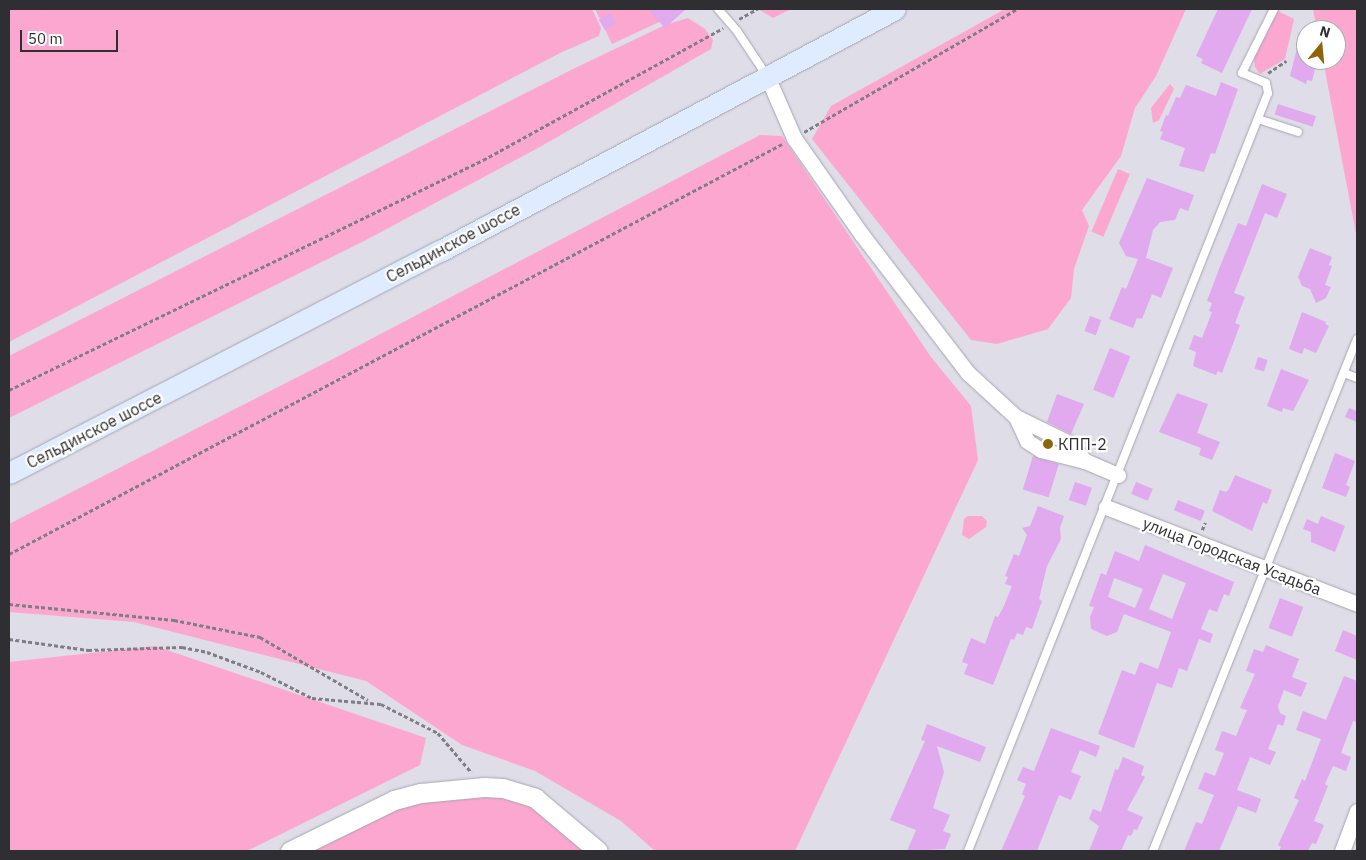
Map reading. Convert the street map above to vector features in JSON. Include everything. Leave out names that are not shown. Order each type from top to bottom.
[{"type":"main road","name":"Сельдинское шоссе","points":[[9,473],[440,251],[895,9]]},
{"type":"street","points":[[767,76],[794,138],[862,235],[968,372],[1016,417],[1027,442],[1040,450],[1085,462],[1118,475]]},
{"type":"street","name":"улица Городская Усадьба","points":[[1106,507],[1357,604]]},
{"type":"street","points":[[290,851],[394,800],[421,793],[484,787],[503,788],[535,798],[598,851]]},
{"type":"street","points":[[1342,851],[1352,838],[1357,811]]},
{"type":"lane","points":[[718,9],[731,23],[767,76]]},
{"type":"lane","points":[[968,851],[1106,507],[1258,119],[1268,90],[1266,83],[1242,72],[1274,9]]},
{"type":"lane","points":[[1258,119],[1298,132]]},
{"type":"lane","points":[[1153,851],[1267,569],[1357,339]]},
{"type":"lane","points":[[1344,373],[1357,378]]},
{"type":"path","points":[[9,390],[483,160],[757,9]]},
{"type":"path","points":[[9,554],[794,138],[1017,9]]},
{"type":"path","points":[[1258,79],[1286,61]]},
{"type":"path","points":[[9,604],[174,620],[260,637],[370,700],[438,733],[484,787]]},
{"type":"path","points":[[9,639],[88,650],[182,647],[261,672],[312,698],[342,702],[370,700]]},
{"type":"shaded area","points":[[9,9],[592,9],[601,28],[599,36],[562,52],[9,342]]},
{"type":"shaded area","points":[[595,9],[687,9],[612,44]]},
{"type":"shaded area","points":[[758,9],[791,9],[773,18]]},
{"type":"shaded area","points":[[1005,9],[1186,9],[1156,76],[1135,108],[1121,156],[1082,210],[1089,226],[1074,269],[1071,298],[1048,329],[997,344],[971,340],[812,139],[831,106]]},
{"type":"shaded area","points":[[1313,9],[1357,9],[1357,239],[1325,70],[1346,70],[1346,20],[1315,20]]},
{"type":"shaded area","points":[[1278,11],[1294,19],[1285,59],[1260,74],[1255,67],[1254,57]]},
{"type":"shaded area","points":[[688,18],[705,29],[713,40],[711,49],[538,148],[366,240],[9,418],[9,356],[573,69],[665,25]]},
{"type":"shaded area","points":[[1170,84],[1174,89],[1159,120],[1153,123],[1151,108]]},
{"type":"shaded area","points":[[760,135],[782,136],[931,357],[971,406],[978,460],[795,851],[655,851],[621,821],[535,771],[462,745],[366,681],[134,622],[9,612],[9,524],[331,360]]},
{"type":"shaded area","points":[[1118,169],[1130,174],[1103,237],[1091,232]]},
{"type":"shaded area","points":[[968,516],[982,516],[987,521],[986,527],[969,539],[962,535],[964,519]]},
{"type":"shaded area","points":[[155,646],[426,738],[420,765],[247,851],[9,851],[9,662]]},
{"type":"shaded area","points":[[501,796],[525,801],[586,851],[309,851],[395,807],[420,800]]},
{"type":"building","points":[[648,9],[686,9],[665,28]]},
{"type":"building","points":[[1218,9],[1252,9],[1222,73],[1201,63],[1203,59],[1196,56]]},
{"type":"building","points":[[610,13],[616,23],[605,30],[599,20]]},
{"type":"building","points":[[1296,52],[1296,70],[1315,70],[1312,81],[1307,80],[1306,84],[1290,76]]},
{"type":"building","points":[[1221,82],[1238,89],[1215,154],[1211,153],[1204,172],[1179,166],[1185,148],[1160,139],[1163,132],[1160,131],[1166,115],[1168,116],[1176,97],[1180,98],[1186,85],[1216,96]]},
{"type":"building","points":[[1278,104],[1316,116],[1313,127],[1275,114]]},
{"type":"building","points":[[1147,178],[1194,195],[1188,211],[1180,208],[1175,220],[1160,222],[1153,230],[1146,258],[1173,268],[1161,298],[1152,294],[1142,319],[1137,318],[1133,328],[1109,319],[1122,287],[1126,289],[1138,259],[1126,256],[1119,243]]},
{"type":"building","points":[[1262,184],[1287,194],[1277,218],[1265,213],[1234,293],[1245,297],[1235,323],[1240,325],[1222,373],[1218,371],[1216,375],[1193,366],[1196,352],[1189,349],[1194,335],[1202,338],[1212,312],[1209,311],[1212,303],[1207,301],[1219,269],[1238,223],[1246,226]]},
{"type":"building","points":[[1310,248],[1332,257],[1329,265],[1332,266],[1325,285],[1331,287],[1326,298],[1316,303],[1310,289],[1302,286],[1298,277]]},
{"type":"building","points":[[1302,312],[1326,322],[1325,324],[1329,326],[1316,353],[1304,348],[1302,354],[1289,349]]},
{"type":"building","points":[[1090,316],[1101,320],[1096,335],[1085,331]]},
{"type":"building","points":[[1110,348],[1130,356],[1114,398],[1093,390]]},
{"type":"building","points":[[1258,357],[1268,360],[1264,371],[1254,368]]},
{"type":"building","points":[[1281,369],[1309,380],[1293,411],[1283,408],[1282,412],[1267,406]]},
{"type":"building","points":[[1177,393],[1208,404],[1197,433],[1220,442],[1212,460],[1199,455],[1201,448],[1159,432]]},
{"type":"building","points":[[1057,394],[1084,404],[1071,434],[1047,422]]},
{"type":"building","points":[[1349,408],[1357,411],[1357,422],[1345,417]]},
{"type":"building","points":[[1335,453],[1355,461],[1346,485],[1350,487],[1346,497],[1322,488]]},
{"type":"building","points":[[1033,456],[1059,464],[1049,497],[1023,489]]},
{"type":"building","points":[[1235,475],[1272,490],[1267,504],[1263,502],[1252,531],[1212,511],[1220,490],[1226,492],[1229,489]]},
{"type":"building","points":[[1075,482],[1092,488],[1086,506],[1069,500]]},
{"type":"building","points":[[1136,482],[1153,489],[1148,501],[1131,494]]},
{"type":"building","points":[[1178,500],[1205,511],[1201,521],[1174,510]]},
{"type":"building","points":[[1038,506],[1064,516],[1060,528],[1061,539],[1047,566],[1039,599],[1042,601],[1032,629],[1026,627],[1023,635],[1017,633],[1014,640],[1011,639],[993,685],[964,674],[968,664],[962,662],[971,638],[985,644],[995,616],[998,617],[1003,608],[1012,586],[1005,584],[1008,577],[1005,576],[1014,554],[1019,556],[1027,535],[1022,528],[1030,526]]},
{"type":"building","points":[[1321,516],[1345,526],[1335,552],[1311,542],[1311,532],[1303,529],[1307,519],[1318,524]]},
{"type":"building","points":[[1145,545],[1234,582],[1229,596],[1224,594],[1217,612],[1209,609],[1201,629],[1213,634],[1210,643],[1199,639],[1187,671],[1179,668],[1172,688],[1157,683],[1134,748],[1098,734],[1122,670],[1135,675],[1140,662],[1158,669],[1171,632],[1124,614],[1117,632],[1107,636],[1091,629],[1090,617],[1094,607],[1089,606],[1101,573],[1110,577],[1106,575],[1115,551],[1139,561]],"holes":[[[1163,574],[1186,583],[1172,619],[1149,609]],[[1114,578],[1143,589],[1135,608],[1108,597]]]},
{"type":"building","points":[[1280,598],[1303,607],[1292,637],[1269,628]]},
{"type":"building","points":[[1343,630],[1357,636],[1357,660],[1335,651]]},
{"type":"building","points":[[1266,645],[1299,659],[1292,677],[1307,683],[1301,697],[1284,690],[1278,706],[1280,713],[1286,716],[1283,726],[1278,724],[1268,749],[1276,752],[1270,765],[1250,757],[1237,790],[1261,799],[1256,813],[1238,806],[1219,851],[1184,851],[1196,822],[1202,824],[1214,795],[1198,789],[1205,772],[1215,776],[1224,753],[1215,750],[1222,731],[1236,736],[1247,710],[1240,708],[1255,674],[1246,671],[1254,649],[1263,652]]},
{"type":"building","points":[[1344,676],[1357,681],[1357,722],[1353,721],[1341,753],[1351,757],[1346,771],[1333,766],[1325,784],[1328,786],[1314,821],[1324,825],[1316,844],[1312,843],[1308,851],[1279,851],[1281,847],[1278,845],[1299,800],[1294,798],[1302,779],[1305,781],[1321,739],[1296,730],[1303,711],[1326,720]]},
{"type":"building","points":[[927,724],[986,747],[980,762],[937,746],[944,772],[933,808],[950,815],[943,831],[951,834],[945,849],[907,851],[916,830],[890,820],[925,741],[921,740]]},
{"type":"building","points":[[1051,728],[1100,746],[1096,757],[1080,750],[1071,772],[1081,776],[1071,800],[1059,795],[1037,851],[1001,851],[1025,796],[1022,794],[1026,784],[1017,780],[1023,767],[1034,771]]},
{"type":"building","points":[[1123,757],[1144,766],[1141,775],[1145,777],[1127,810],[1143,817],[1137,830],[1134,829],[1131,836],[1128,835],[1121,851],[1089,851],[1099,826],[1089,819],[1093,809],[1101,812],[1115,769],[1118,770]]},
{"type":"place","name":"КПП-2","points":[[1048,444]]}]
